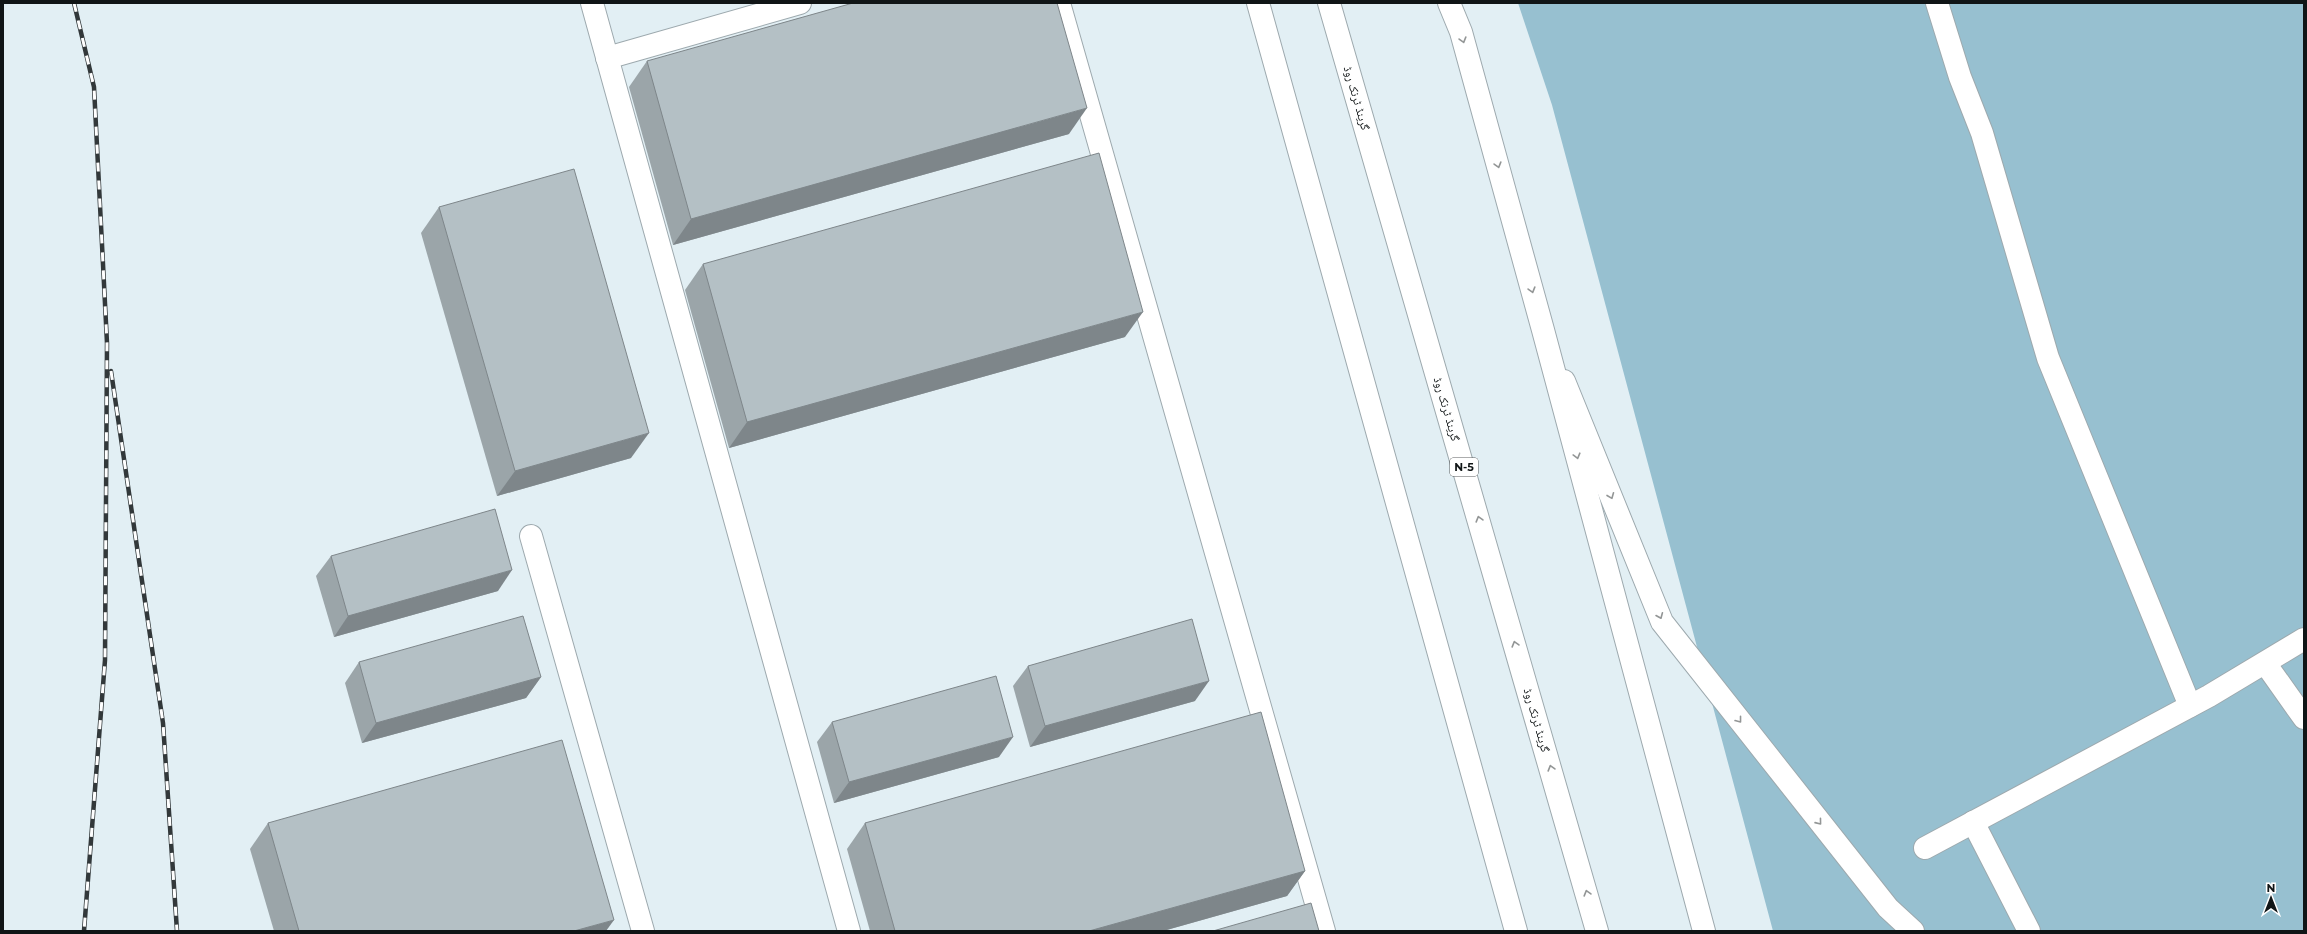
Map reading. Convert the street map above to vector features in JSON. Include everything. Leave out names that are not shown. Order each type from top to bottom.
[{"type":"main road","points":[[592,3],[849,931]]},
{"type":"main road","points":[[607,58],[800,3]]},
{"type":"main road","points":[[1059,3],[1324,931]]},
{"type":"main road","points":[[1258,3],[1516,931]]},
{"type":"main road","name":"گرینڈ ٹرنک روڈ","points":[[1329,3],[1597,931]]},
{"type":"main road","points":[[1449,3],[1461,32],[1544,330],[1704,931]]},
{"type":"main road","points":[[1937,3],[1960,77],[1982,133],[2048,358],[2190,706]]},
{"type":"main road","points":[[1544,330],[1662,622],[1888,908],[1913,931]]},
{"type":"main road","points":[[531,536],[643,931]]},
{"type":"main road","points":[[1925,848],[2190,706],[2304,639]]},
{"type":"main road","points":[[2264,663],[2304,718]]},
{"type":"main road","points":[[1972,822],[2029,931]]},
{"type":"shaded area","points":[[1518,3],[2304,3],[2304,931],[1773,931],[1552,105]]},
{"type":"building","points":[[853,3],[1057,3],[1087,108],[691,219],[647,61]]},
{"type":"building","points":[[1099,153],[1143,312],[747,422],[703,264]]},
{"type":"building","points":[[574,169],[649,433],[515,471],[439,207]]},
{"type":"building","points":[[495,509],[512,570],[348,616],[331,556]]},
{"type":"building","points":[[523,616],[541,677],[376,723],[359,662]]},
{"type":"building","points":[[1192,619],[1209,681],[1045,726],[1028,666]]},
{"type":"building","points":[[996,676],[1013,737],[849,782],[832,722]]},
{"type":"building","points":[[1261,712],[1305,871],[1089,931],[895,931],[865,823]]},
{"type":"building","points":[[562,740],[614,920],[574,931],[299,931],[268,823]]},
{"type":"building","points":[[1311,903],[1319,931],[1213,931]]},
{"type":"railway","points":[[74,3],[94,87],[107,343],[105,660],[84,931]]},
{"type":"railway","points":[[111,371],[163,723],[177,931]]}]
